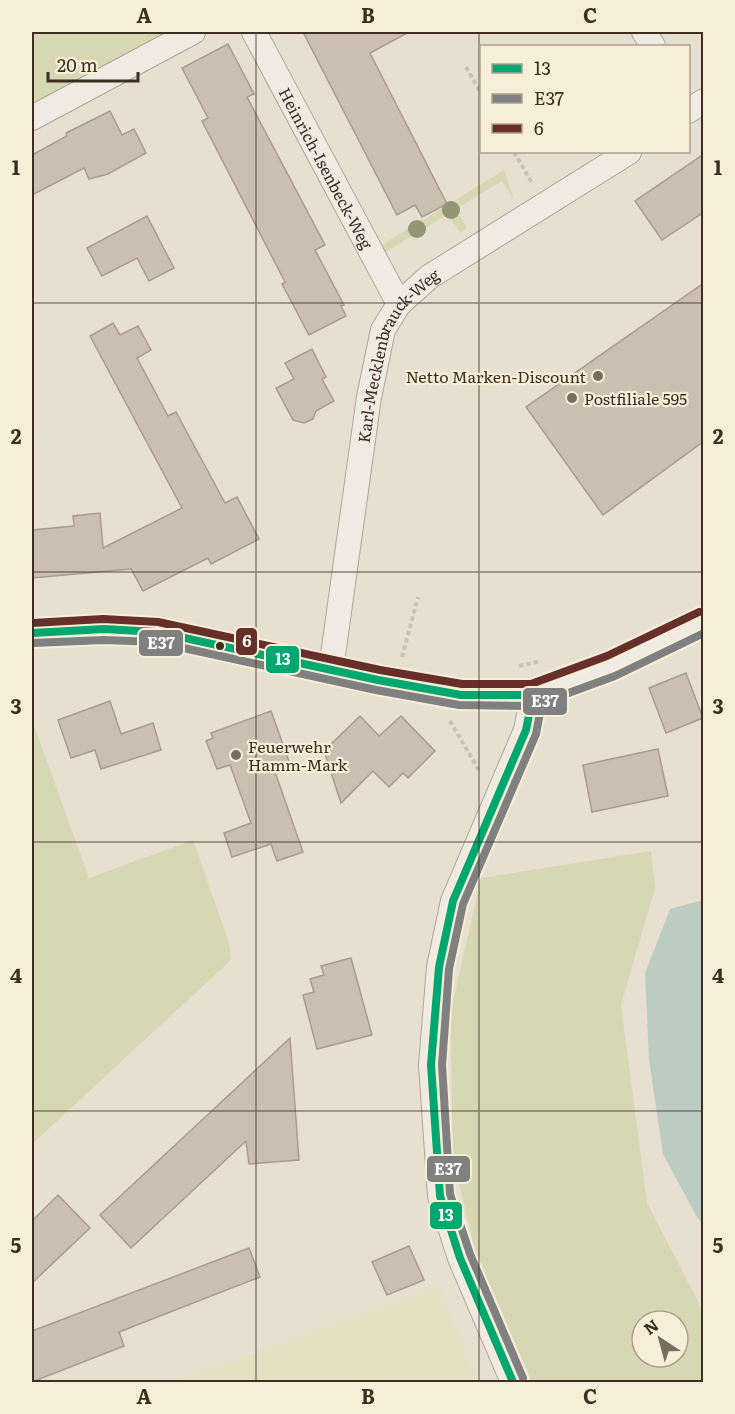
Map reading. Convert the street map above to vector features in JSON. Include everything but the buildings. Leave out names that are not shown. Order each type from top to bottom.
[{"type":"street","points":[[32,117],[193,32]]},
{"type":"street","name":"Heinrich-Isenbeck-Weg","points":[[254,32],[399,304]]},
{"type":"street","points":[[644,32],[652,45]]},
{"type":"street","name":"Karl-Mecklenbrauck-Weg","points":[[331,669],[369,398],[383,330],[399,304],[429,277],[627,153]]},
{"type":"street","points":[[32,633],[104,629],[157,632],[461,695],[533,696],[611,666],[704,621]]},
{"type":"street","points":[[513,1383],[460,1258],[440,1196],[431,1065],[439,967],[453,901],[495,798],[526,730],[533,696]]},
{"type":"path","points":[[466,68],[480,92]]},
{"type":"path","points":[[515,153],[544,205]]},
{"type":"path","points":[[399,667],[418,597]]},
{"type":"path","points":[[513,667],[545,660]]},
{"type":"path","points":[[448,718],[495,798]]},
{"type":"shaded area","points":[[704,900],[703,1222],[698,1219],[663,1154],[649,1060],[645,973],[670,909]]},
{"type":"shaded area","points":[[439,1287],[478,1382],[174,1382]]},
{"type":"green space","points":[[32,32],[182,32],[32,112]]},
{"type":"green space","points":[[504,170],[514,200],[502,181],[456,209],[467,228],[460,233],[448,214],[384,253],[380,246]]},
{"type":"green space","points":[[32,720],[89,878],[193,840],[229,943],[231,960],[32,1144]]},
{"type":"green space","points":[[651,851],[655,888],[621,1005],[647,1203],[703,1311],[703,1382],[532,1382],[475,1250],[453,1159],[450,1015],[481,878]]},
{"type":"transit line","name":"6","points":[[32,623],[103,619],[158,622],[380,670],[462,684],[531,684],[607,656],[699,612]]},
{"type":"transit line","name":"13","points":[[32,633],[104,629],[157,632],[378,680],[461,695],[533,695]]},
{"type":"transit line","name":"E37","points":[[33,643],[104,640],[156,642],[376,690],[459,705],[533,706],[615,676],[704,633]]},
{"type":"transit line","name":"13","points":[[513,1382],[460,1258],[440,1196],[431,1065],[439,967],[453,901],[526,730],[533,695]]},
{"type":"transit line","name":"E37","points":[[523,1378],[470,1254],[450,1194],[442,1065],[449,969],[463,904],[536,734],[543,697]]},
{"type":"place","name":"Netto Marken-Discount","points":[[598,376]]},
{"type":"place","name":"Postfiliale 595","points":[[572,398]]},
{"type":"place","name":"Feuerwehr Hamm-Mark","points":[[236,755]]}]
